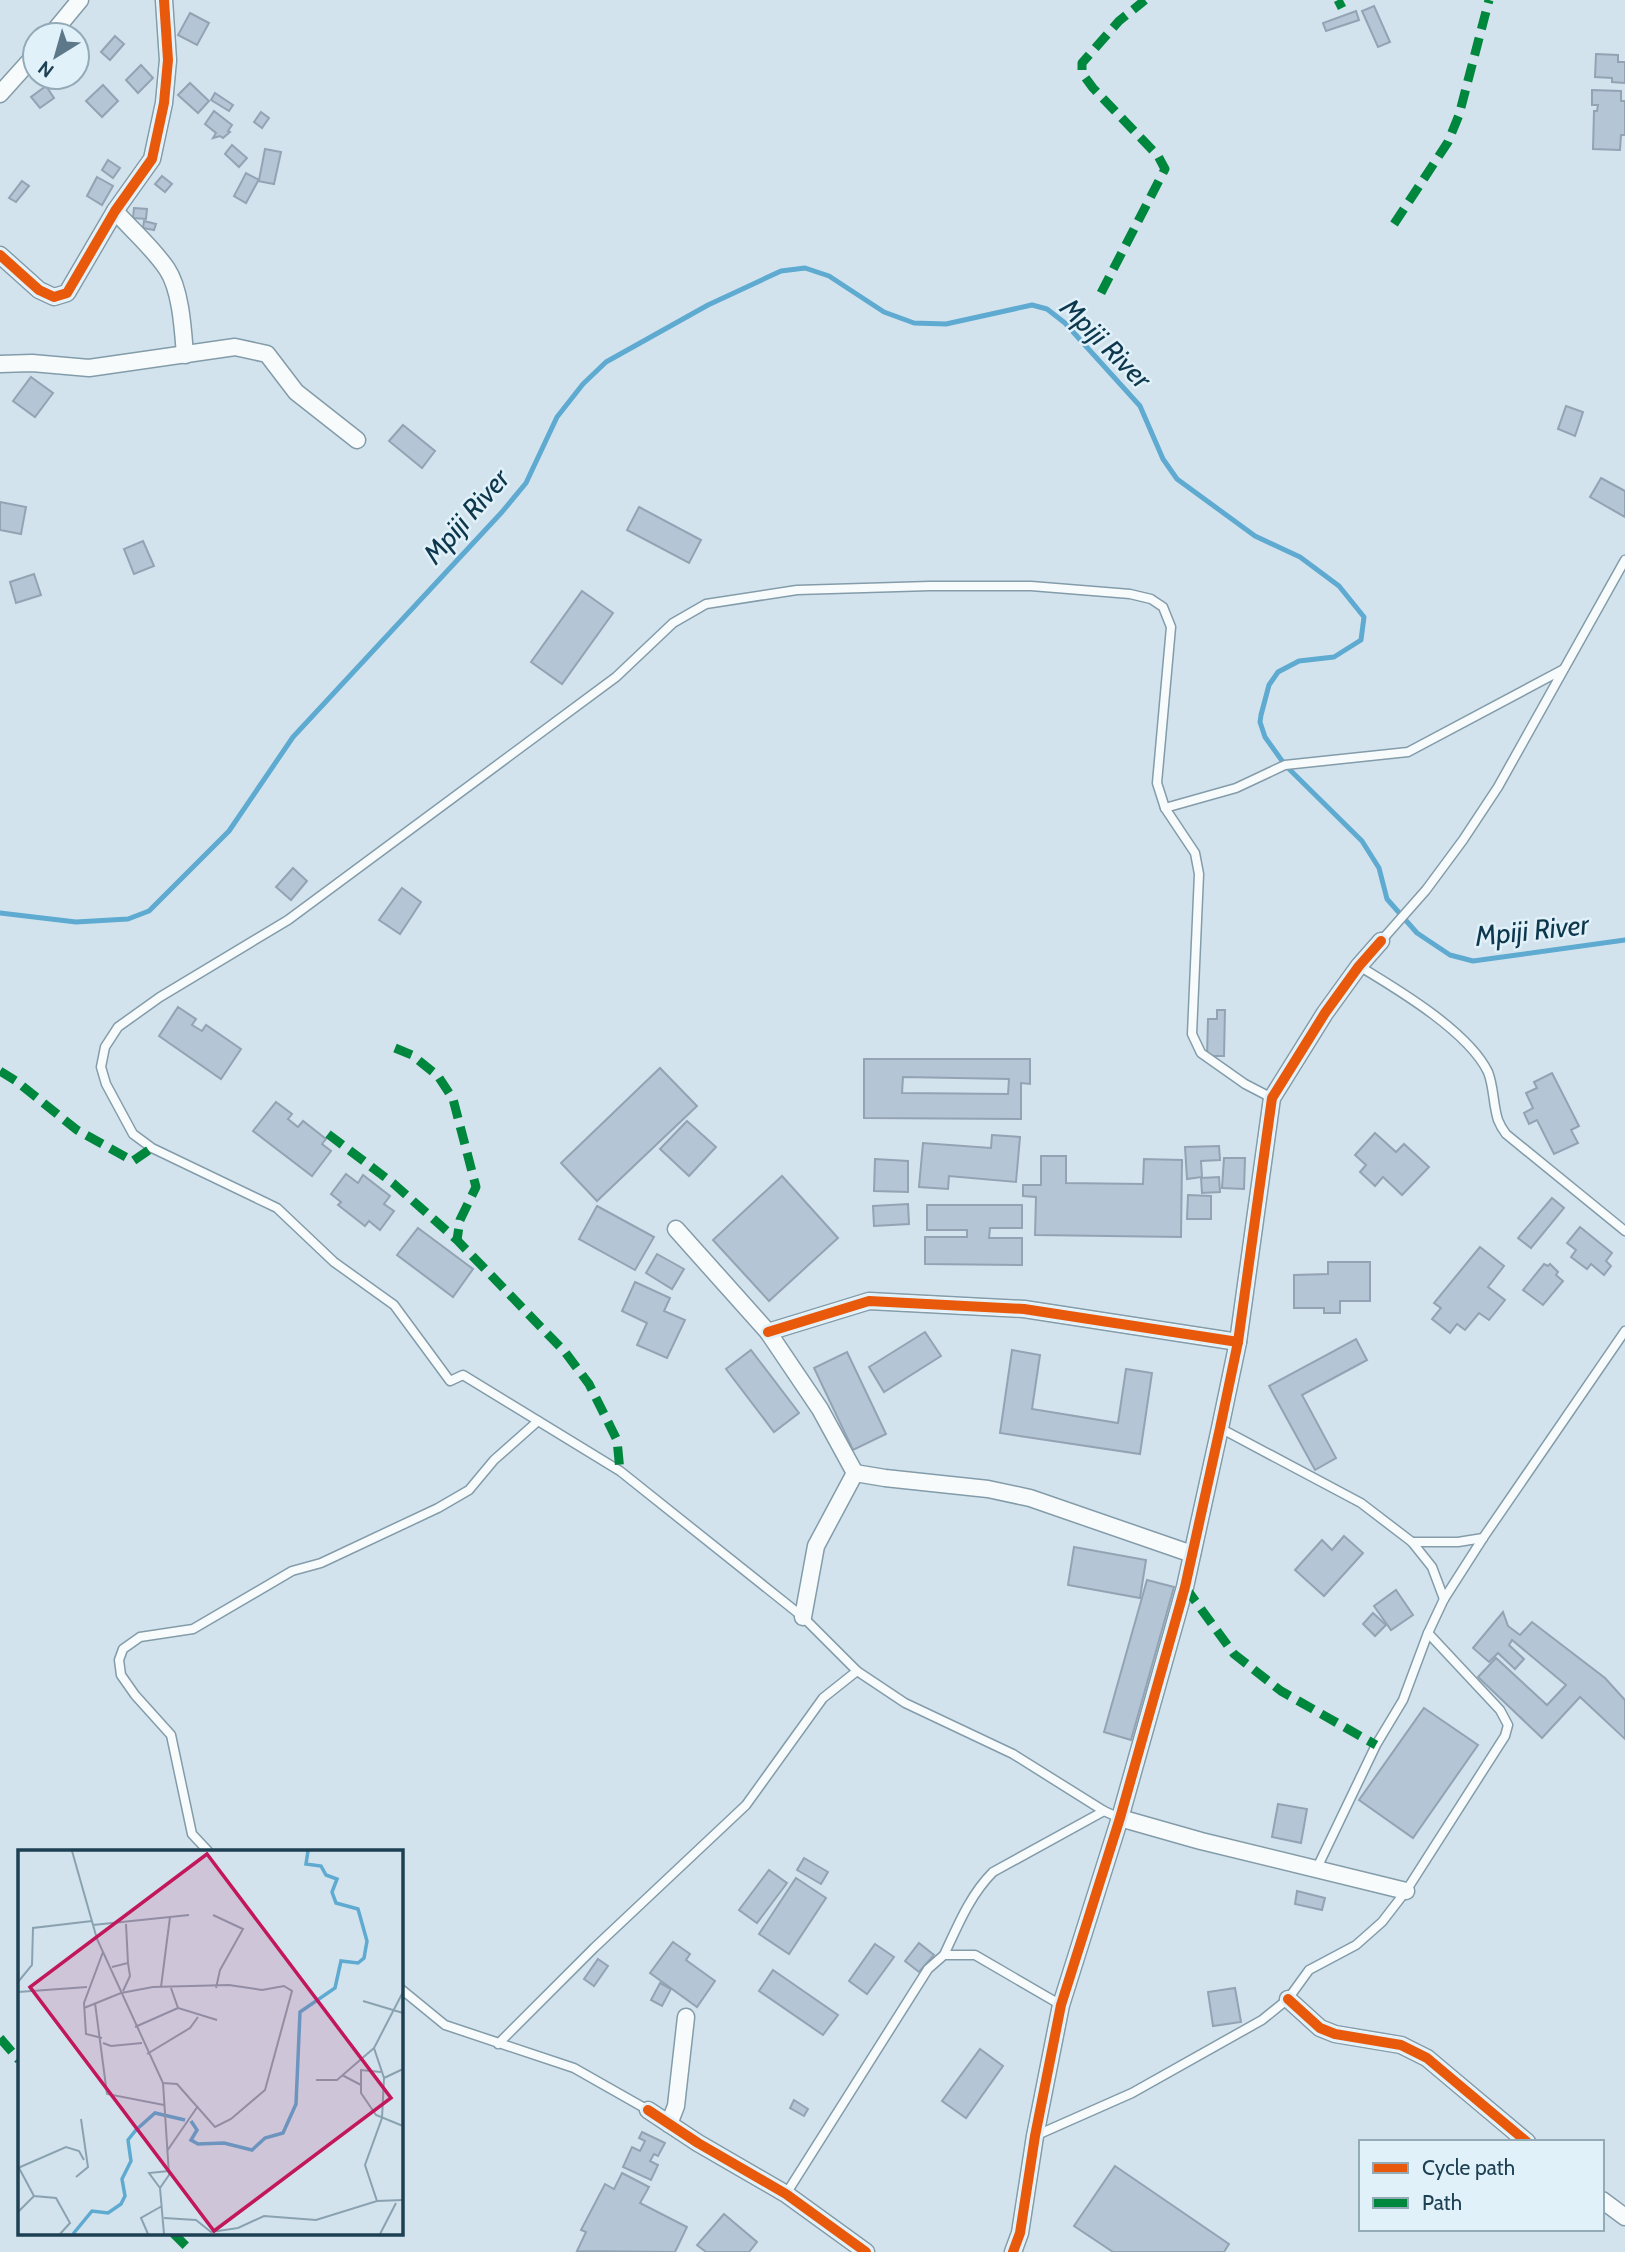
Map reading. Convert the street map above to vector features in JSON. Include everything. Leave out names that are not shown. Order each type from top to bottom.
[{"type":"street","points":[[63,21],[80,0]]},
{"type":"street","points":[[0,255],[39,290],[54,297],[67,293],[115,211],[152,159],[164,103],[168,60],[164,0]]},
{"type":"street","points":[[0,94],[21,71]]},
{"type":"street","points":[[115,211],[167,269],[174,284],[185,355]]},
{"type":"street","points":[[0,364],[32,363],[89,368],[235,347],[267,354],[296,392],[357,440]]},
{"type":"street","points":[[1013,2252],[1020,2233],[1035,2136],[1061,2005],[1120,1818],[1192,1555],[1238,1342],[1272,1098],[1325,1013],[1381,941]]},
{"type":"street","points":[[676,1229],[768,1332],[820,1409],[855,1473]]},
{"type":"street","points":[[768,1332],[869,1301],[1024,1309],[1238,1342]]},
{"type":"street","points":[[855,1473],[988,1489],[1030,1498],[1192,1555]]},
{"type":"street","points":[[803,1617],[816,1546],[855,1473]]},
{"type":"street","points":[[1120,1818],[1406,1891]]},
{"type":"street","points":[[1289,1999],[1320,2028],[1335,2034],[1401,2045],[1427,2058],[1525,2140]]},
{"type":"street","points":[[668,2124],[676,2106],[686,2017]]},
{"type":"street","points":[[648,2110],[786,2194],[866,2252]]},
{"type":"street","points":[[1604,2201],[1625,2217]]},
{"type":"lane","points":[[1381,941],[1426,890],[1498,787],[1625,560]]},
{"type":"lane","points":[[1120,1818],[1104,1811],[1013,1754],[905,1703],[857,1671],[803,1617],[620,1471],[463,1375],[450,1381],[394,1305],[334,1262],[277,1208],[152,1148],[133,1134],[106,1084],[101,1067],[105,1047],[118,1027],[160,997],[288,920],[616,677],[673,623],[706,604],[797,590],[1031,586],[1130,594],[1151,599],[1163,607],[1171,627],[1157,783],[1165,808],[1195,853],[1199,874],[1192,1034],[1200,1054],[1245,1084],[1272,1098]]},
{"type":"lane","points":[[1165,808],[1236,788],[1285,765],[1408,752],[1562,670]]},
{"type":"lane","points":[[1359,966],[1441,1020],[1479,1058],[1489,1075],[1498,1120],[1506,1135],[1625,1231]]},
{"type":"lane","points":[[1317,1870],[1376,1745],[1403,1700],[1444,1599],[1625,1331]]},
{"type":"lane","points":[[207,1850],[192,1834],[171,1735],[121,1675],[119,1660],[123,1649],[140,1637],[193,1629],[292,1571],[321,1563],[438,1508],[469,1490],[494,1460],[538,1421]]},
{"type":"lane","points":[[1220,1428],[1361,1503],[1412,1542],[1432,1567],[1444,1599]]},
{"type":"lane","points":[[1412,1542],[1458,1542],[1483,1538]]},
{"type":"lane","points":[[1035,2136],[1132,2093],[1262,2021],[1289,1999],[1309,1970],[1356,1945],[1381,1923],[1406,1891],[1505,1736],[1508,1725],[1500,1710],[1428,1633]]},
{"type":"lane","points":[[498,2044],[594,1948],[747,1805],[823,1698],[857,1671]]},
{"type":"lane","points":[[786,2194],[928,1969],[944,1955],[979,1886],[993,1872],[1104,1811]]},
{"type":"lane","points":[[944,1955],[975,1955],[1061,2005]]},
{"type":"lane","points":[[402,1990],[445,2025],[574,2068],[648,2110]]},
{"type":"building","points":[[1374,6],[1390,42],[1378,47],[1362,11]]},
{"type":"building","points":[[1356,11],[1359,20],[1326,31],[1323,23]]},
{"type":"building","points":[[190,13],[209,23],[197,45],[178,35]]},
{"type":"building","points":[[115,36],[124,44],[110,60],[101,52]]},
{"type":"building","points":[[1596,54],[1618,55],[1618,62],[1625,62],[1625,83],[1612,82],[1612,78],[1595,77]]},
{"type":"building","points":[[141,65],[153,78],[138,93],[126,80]]},
{"type":"building","points":[[190,83],[209,101],[198,113],[178,95]]},
{"type":"building","points":[[103,85],[118,101],[102,117],[86,101]]},
{"type":"building","points":[[1592,90],[1621,91],[1621,101],[1625,101],[1625,135],[1621,135],[1620,150],[1593,149],[1594,111],[1597,111],[1598,105],[1592,105]]},
{"type":"building","points":[[39,91],[49,91],[54,98],[40,108],[31,97]]},
{"type":"building","points":[[215,93],[233,105],[229,111],[211,100]]},
{"type":"building","points":[[214,111],[232,125],[228,131],[230,132],[223,138],[213,138],[216,133],[205,124]]},
{"type":"building","points":[[261,112],[269,118],[262,128],[254,122]]},
{"type":"building","points":[[232,145],[247,158],[239,167],[225,154]]},
{"type":"building","points":[[265,149],[281,152],[274,184],[258,181],[246,203],[234,196],[246,173],[259,180]]},
{"type":"building","points":[[108,160],[120,168],[113,178],[102,170]]},
{"type":"building","points":[[162,176],[172,184],[165,192],[155,184]]},
{"type":"building","points":[[97,177],[113,186],[102,205],[87,196]]},
{"type":"building","points":[[22,181],[29,186],[16,202],[9,198]]},
{"type":"building","points":[[134,208],[147,209],[146,219],[133,218]]},
{"type":"building","points":[[144,221],[156,224],[154,230],[143,228]]},
{"type":"building","points":[[31,377],[53,393],[35,417],[13,401]]},
{"type":"building","points":[[1566,406],[1583,412],[1575,436],[1558,429]]},
{"type":"building","points":[[403,425],[435,451],[422,468],[389,441]]},
{"type":"building","points":[[1601,478],[1625,491],[1625,517],[1590,497]]},
{"type":"building","points":[[0,502],[26,507],[21,534],[0,530]]},
{"type":"building","points":[[639,507],[701,540],[689,563],[627,530]]},
{"type":"building","points":[[143,541],[154,566],[134,574],[124,549]]},
{"type":"building","points":[[34,574],[41,595],[16,603],[10,582]]},
{"type":"building","points":[[582,591],[613,613],[562,684],[531,662]]},
{"type":"building","points":[[293,868],[307,881],[291,900],[276,887]]},
{"type":"building","points":[[402,888],[421,902],[400,934],[379,920]]},
{"type":"building","points":[[178,1007],[196,1019],[192,1025],[202,1031],[206,1025],[241,1049],[221,1079],[159,1036]]},
{"type":"building","points":[[1217,1010],[1225,1010],[1224,1056],[1207,1056],[1208,1019],[1217,1019]]},
{"type":"building","points":[[864,1059],[1030,1059],[1030,1084],[1021,1083],[1021,1119],[864,1118]],"holes":[[[903,1077],[1009,1079],[1008,1094],[902,1093]]]},
{"type":"building","points":[[660,1068],[697,1106],[597,1201],[561,1163]]},
{"type":"building","points":[[1552,1073],[1579,1126],[1571,1130],[1578,1143],[1554,1154],[1537,1120],[1529,1124],[1524,1113],[1533,1108],[1526,1093],[1537,1088],[1534,1082]]},
{"type":"building","points":[[276,1102],[292,1114],[288,1119],[298,1127],[303,1121],[326,1139],[322,1144],[331,1151],[312,1176],[253,1131]]},
{"type":"building","points":[[687,1121],[716,1147],[689,1176],[660,1149]]},
{"type":"building","points":[[1375,1133],[1396,1152],[1404,1144],[1429,1167],[1402,1195],[1383,1177],[1375,1186],[1360,1172],[1366,1165],[1355,1155]]},
{"type":"building","points":[[992,1135],[1020,1137],[1016,1182],[949,1176],[948,1189],[919,1187],[923,1143],[991,1148]]},
{"type":"building","points":[[1219,1146],[1220,1160],[1201,1161],[1202,1177],[1187,1179],[1185,1147]]},
{"type":"building","points":[[1041,1156],[1066,1156],[1066,1183],[1143,1184],[1144,1159],[1182,1160],[1181,1237],[1035,1235],[1036,1197],[1023,1196],[1023,1185],[1041,1185]]},
{"type":"building","points":[[1224,1158],[1245,1158],[1244,1189],[1222,1188]]},
{"type":"building","points":[[875,1159],[908,1161],[908,1192],[874,1191]]},
{"type":"building","points":[[346,1174],[358,1183],[363,1175],[390,1196],[384,1204],[394,1211],[380,1230],[369,1221],[365,1226],[338,1205],[341,1202],[331,1194]]},
{"type":"building","points":[[782,1176],[838,1238],[769,1301],[713,1240]]},
{"type":"building","points":[[1219,1177],[1220,1192],[1202,1193],[1201,1178]]},
{"type":"building","points":[[1188,1195],[1211,1196],[1211,1219],[1187,1219]]},
{"type":"building","points":[[1552,1198],[1564,1208],[1531,1248],[1518,1238]]},
{"type":"building","points":[[908,1204],[909,1224],[874,1226],[873,1206]]},
{"type":"building","points":[[927,1205],[1022,1205],[1022,1228],[990,1228],[989,1238],[1022,1238],[1022,1265],[925,1264],[925,1237],[967,1237],[967,1230],[927,1230]]},
{"type":"building","points":[[597,1206],[654,1237],[635,1270],[579,1239]]},
{"type":"building","points":[[1580,1227],[1612,1253],[1606,1261],[1611,1266],[1604,1275],[1591,1264],[1587,1269],[1571,1257],[1576,1250],[1567,1243]]},
{"type":"building","points":[[418,1228],[473,1269],[453,1297],[397,1255]]},
{"type":"building","points":[[1480,1247],[1504,1266],[1488,1287],[1505,1300],[1489,1320],[1479,1313],[1465,1330],[1457,1324],[1450,1333],[1432,1319],[1441,1308],[1434,1303]]},
{"type":"building","points":[[657,1254],[684,1269],[672,1289],[646,1273]]},
{"type":"building","points":[[1328,1262],[1370,1262],[1370,1301],[1340,1301],[1340,1313],[1324,1313],[1324,1308],[1294,1308],[1294,1275],[1328,1274]]},
{"type":"building","points":[[1544,1264],[1550,1264],[1563,1281],[1543,1305],[1523,1290]]},
{"type":"building","points":[[635,1282],[670,1298],[664,1311],[685,1320],[667,1358],[637,1345],[647,1323],[622,1311]]},
{"type":"building","points":[[925,1332],[941,1356],[884,1392],[869,1367]]},
{"type":"building","points":[[1356,1339],[1367,1360],[1302,1395],[1336,1458],[1315,1470],[1269,1386]]},
{"type":"building","points":[[751,1350],[799,1413],[774,1432],[726,1369]]},
{"type":"building","points":[[1012,1350],[1040,1355],[1032,1409],[1118,1423],[1126,1369],[1152,1373],[1140,1454],[1000,1433]]},
{"type":"building","points":[[847,1352],[886,1434],[853,1450],[814,1368]]},
{"type":"building","points":[[1344,1536],[1363,1553],[1324,1596],[1295,1570],[1322,1540],[1332,1550]]},
{"type":"building","points":[[1074,1547],[1146,1560],[1140,1598],[1068,1585]]},
{"type":"building","points":[[1147,1580],[1174,1587],[1131,1740],[1104,1732]]},
{"type":"building","points":[[1396,1590],[1413,1615],[1391,1630],[1374,1606]]},
{"type":"building","points":[[1503,1612],[1508,1626],[1520,1635],[1532,1622],[1605,1678],[1625,1700],[1625,1739],[1580,1697],[1542,1738],[1478,1677],[1496,1658],[1547,1705],[1566,1685],[1512,1640],[1509,1645],[1524,1659],[1515,1669],[1498,1653],[1489,1662],[1473,1648]]},
{"type":"building","points":[[1373,1613],[1386,1625],[1375,1636],[1363,1624]]},
{"type":"building","points":[[1424,1708],[1478,1745],[1413,1838],[1359,1800]]},
{"type":"building","points":[[1278,1804],[1307,1809],[1301,1843],[1272,1837]]},
{"type":"building","points":[[804,1858],[828,1872],[821,1884],[797,1870]]},
{"type":"building","points":[[769,1870],[787,1883],[757,1923],[739,1910]]},
{"type":"building","points":[[796,1878],[826,1898],[789,1954],[759,1934]]},
{"type":"building","points":[[1297,1891],[1325,1898],[1322,1910],[1295,1904]]},
{"type":"building","points":[[673,1942],[690,1954],[686,1960],[715,1981],[697,2007],[650,1973]]},
{"type":"building","points":[[919,1943],[934,1955],[919,1972],[905,1961]]},
{"type":"building","points":[[875,1944],[894,1957],[867,1994],[849,1981]]},
{"type":"building","points":[[598,1959],[608,1966],[594,1986],[584,1979]]},
{"type":"building","points":[[773,1970],[838,2015],[823,2035],[759,1991]]},
{"type":"building","points":[[660,1983],[671,1989],[662,2006],[651,2000]]},
{"type":"building","points":[[1235,1988],[1241,2022],[1213,2026],[1208,1992]]},
{"type":"building","points":[[980,2049],[1003,2066],[966,2118],[942,2101]]},
{"type":"building","points":[[794,2100],[808,2109],[804,2116],[790,2108]]},
{"type":"building","points":[[642,2132],[665,2143],[658,2156],[654,2154],[650,2161],[658,2165],[651,2180],[623,2167],[632,2147],[640,2151],[645,2141],[639,2138]]},
{"type":"building","points":[[1115,2166],[1229,2244],[1224,2252],[1113,2252],[1074,2226]]},
{"type":"building","points":[[622,2173],[649,2187],[640,2203],[687,2227],[675,2252],[577,2251],[586,2232],[581,2230],[605,2184],[614,2189]]},
{"type":"building","points":[[724,2214],[757,2242],[749,2252],[706,2252],[697,2245]]},
{"type":"waterway","name":"Mpiji River","points":[[0,913],[76,922],[128,919],[149,911],[229,831],[293,737],[526,483],[557,417],[583,384],[606,362],[708,305],[781,271],[805,268],[829,276],[884,312],[914,323],[946,324],[1032,305],[1047,309],[1065,323],[1140,406],[1163,459],[1177,479],[1255,536],[1300,557],[1339,586],[1364,617],[1361,640],[1334,657],[1299,661],[1278,672],[1269,685],[1260,722],[1265,737],[1285,765],[1362,841],[1379,868],[1387,899],[1417,933],[1450,955],[1473,961],[1625,940]]},
{"type":"marked path","points":[[1101,293],[1165,169],[1158,156],[1093,88],[1082,73],[1082,63],[1119,21],[1145,0]]},
{"type":"marked path","points":[[1338,0],[1342,8]]},
{"type":"marked path","points":[[1394,224],[1448,142],[1459,115],[1489,0]]},
{"type":"marked path","points":[[395,1048],[412,1055],[438,1076],[453,1099],[476,1187],[460,1220],[457,1240]]},
{"type":"marked path","points":[[0,1071],[77,1130],[133,1161],[152,1148]]},
{"type":"marked path","points":[[328,1134],[394,1184],[457,1240],[565,1352],[589,1384],[617,1440],[620,1471]]},
{"type":"marked path","points":[[1185,1587],[1234,1654],[1281,1691],[1376,1745]]},
{"type":"marked path","points":[[0,2038],[18,2059]]},
{"type":"marked path","points":[[174,2234],[192,2252]]},
{"type":"cycle path","points":[[0,255],[39,290],[54,297],[67,293],[115,211],[152,159],[164,103],[168,60],[164,0]]},
{"type":"cycle path","points":[[1013,2252],[1020,2233],[1035,2136],[1061,2005],[1120,1818],[1185,1587],[1238,1342],[1272,1098],[1325,1013],[1381,941]]},
{"type":"cycle path","points":[[768,1332],[869,1301],[1024,1309],[1238,1342]]},
{"type":"cycle path","points":[[1288,1999],[1320,2028],[1335,2034],[1401,2045],[1427,2058],[1525,2140]]},
{"type":"cycle path","points":[[648,2110],[698,2143],[786,2194],[866,2252]]}]
